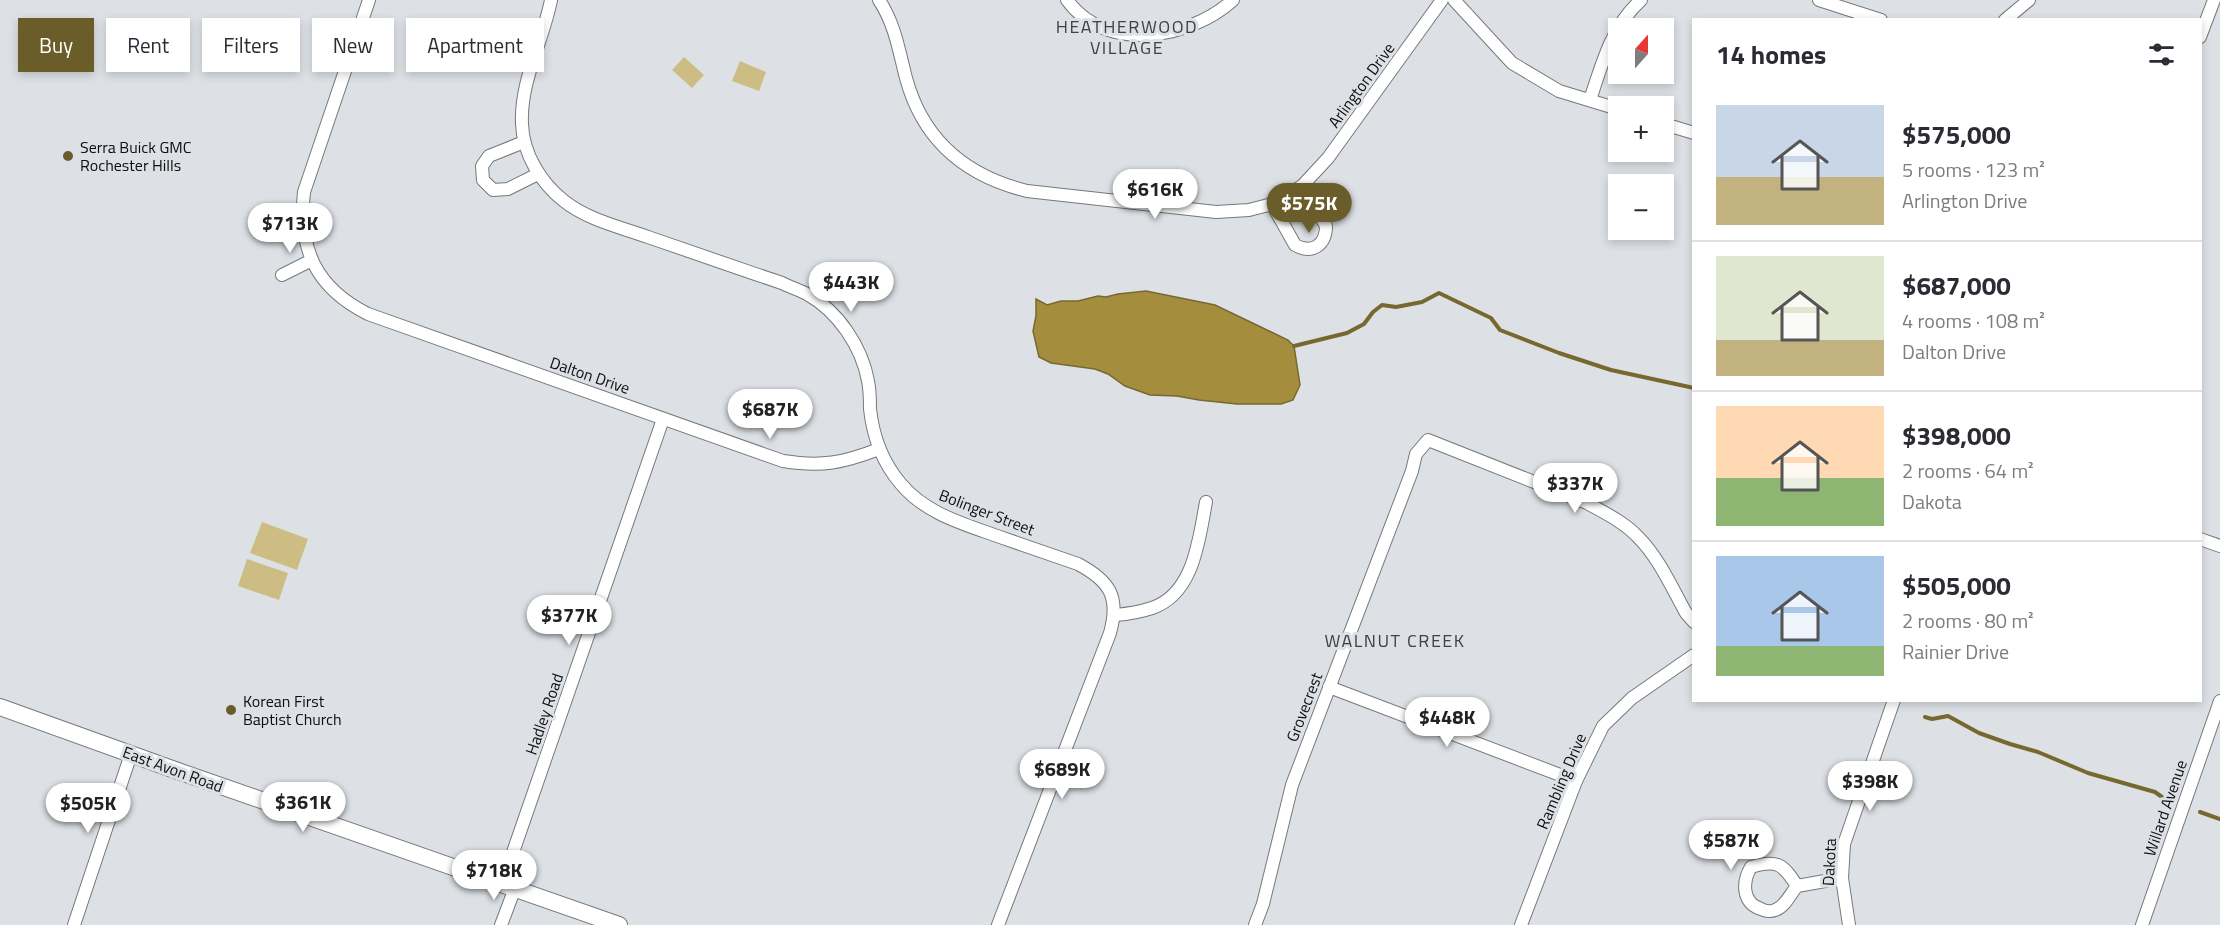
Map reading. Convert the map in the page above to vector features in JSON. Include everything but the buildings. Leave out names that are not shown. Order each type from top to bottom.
[{"type":"main road","name":"East Avon Road","points":[[0,707],[619,925]]},
{"type":"street","name":"Dalton Drive","points":[[369,0],[303,192],[301,218],[312,260],[334,291],[351,305],[368,314],[783,461],[825,465],[856,458],[879,449]]},
{"type":"street","name":"Bolinger Street","points":[[551,0],[547,23],[527,82],[523,99],[522,123],[524,142],[538,174],[551,190],[581,213],[782,284],[807,294],[821,304],[836,318],[850,337],[864,366],[869,383],[873,429],[879,449],[889,469],[901,484],[931,510],[952,520],[1078,564],[1094,573],[1106,585],[1114,602],[1115,615]]},
{"type":"street","name":"Arlington Drive","points":[[879,0],[892,24],[912,98],[923,121],[951,154],[968,167],[1006,185],[1027,190],[1216,212],[1249,210],[1272,204],[1302,186],[1328,158],[1442,0]]},
{"type":"street","points":[[1066,0],[1088,20],[1105,28],[1122,33],[1147,35],[1169,33],[1192,27],[1221,11],[1233,0]]},
{"type":"street","points":[[1454,0],[1512,63],[1559,90],[1608,106]]},
{"type":"street","points":[[1590,100],[1614,32],[1624,16],[1641,0]]},
{"type":"street","points":[[1819,0],[1875,18]]},
{"type":"street","points":[[2018,15],[2029,0]]},
{"type":"street","points":[[2202,32],[2214,0]]},
{"type":"street","points":[[1674,127],[1692,132]]},
{"type":"street","points":[[524,142],[489,156],[482,166],[483,180],[493,190],[508,189],[538,174]]},
{"type":"street","points":[[1272,204],[1295,245],[1309,250],[1318,247],[1323,241],[1326,226],[1302,186]]},
{"type":"street","points":[[282,275],[312,260]]},
{"type":"street","name":"Hadley Road","points":[[501,925],[508,886],[663,419]]},
{"type":"street","name":"Grovecrest","points":[[1255,925],[1263,904],[1292,785],[1412,471],[1416,454],[1428,440],[1587,503],[1609,515],[1638,537],[1651,552],[1692,620]]},
{"type":"street","points":[[998,925],[1115,615],[1154,608],[1168,600],[1181,588],[1197,548],[1206,501]]},
{"type":"street","points":[[2202,540],[2220,546]]},
{"type":"street","name":"Rambling Drive","points":[[1521,925],[1576,781],[1603,726],[1616,711],[1645,687],[1692,656]]},
{"type":"street","points":[[1329,687],[1576,781]]},
{"type":"street","name":"Willard Avenue","points":[[2142,925],[2220,701]]},
{"type":"street","name":"Dakota","points":[[1850,925],[1842,878],[1844,844],[1893,702]]},
{"type":"street","points":[[74,925],[131,754]]},
{"type":"street","points":[[1797,886],[1789,873],[1772,862],[1751,867],[1745,877],[1744,887],[1747,897],[1754,906],[1765,911],[1775,910],[1783,905],[1797,886],[1842,878]]},
{"type":"shaded area","points":[[684,57],[704,75],[692,88],[672,70]]},
{"type":"shaded area","points":[[740,61],[766,72],[759,91],[732,81]]},
{"type":"shaded area","points":[[1146,291],[1215,305],[1288,340],[1294,346],[1300,385],[1293,400],[1281,404],[1237,404],[1150,395],[1125,386],[1108,374],[1095,369],[1051,363],[1039,357],[1033,331],[1036,299],[1047,305],[1061,301],[1078,301],[1098,296],[1106,297]]},
{"type":"shaded area","points":[[262,522],[308,539],[297,570],[250,553]]},
{"type":"shaded area","points":[[247,559],[288,573],[279,600],[238,586]]},
{"type":"waterway","points":[[1294,346],[1347,333],[1364,324],[1382,305],[1396,307],[1422,302],[1439,293],[1491,318],[1500,330],[1559,353],[1611,370],[1692,388]]},
{"type":"waterway","points":[[1925,717],[1932,719],[1948,716],[1979,733],[2038,752],[2088,773],[2155,792],[2162,797]]},
{"type":"waterway","points":[[2200,812],[2220,819]]},
{"type":"place","name":"Serra Buick GMC Rochester Hills","points":[[68,156]]},
{"type":"place","name":"Korean First Baptist Church","points":[[231,710]]},
{"type":"district","name":"HEATHERWOOD VILLAGE","points":[[1127,37]]},
{"type":"district","name":"WALNUT CREEK","points":[[1395,641]]}]
